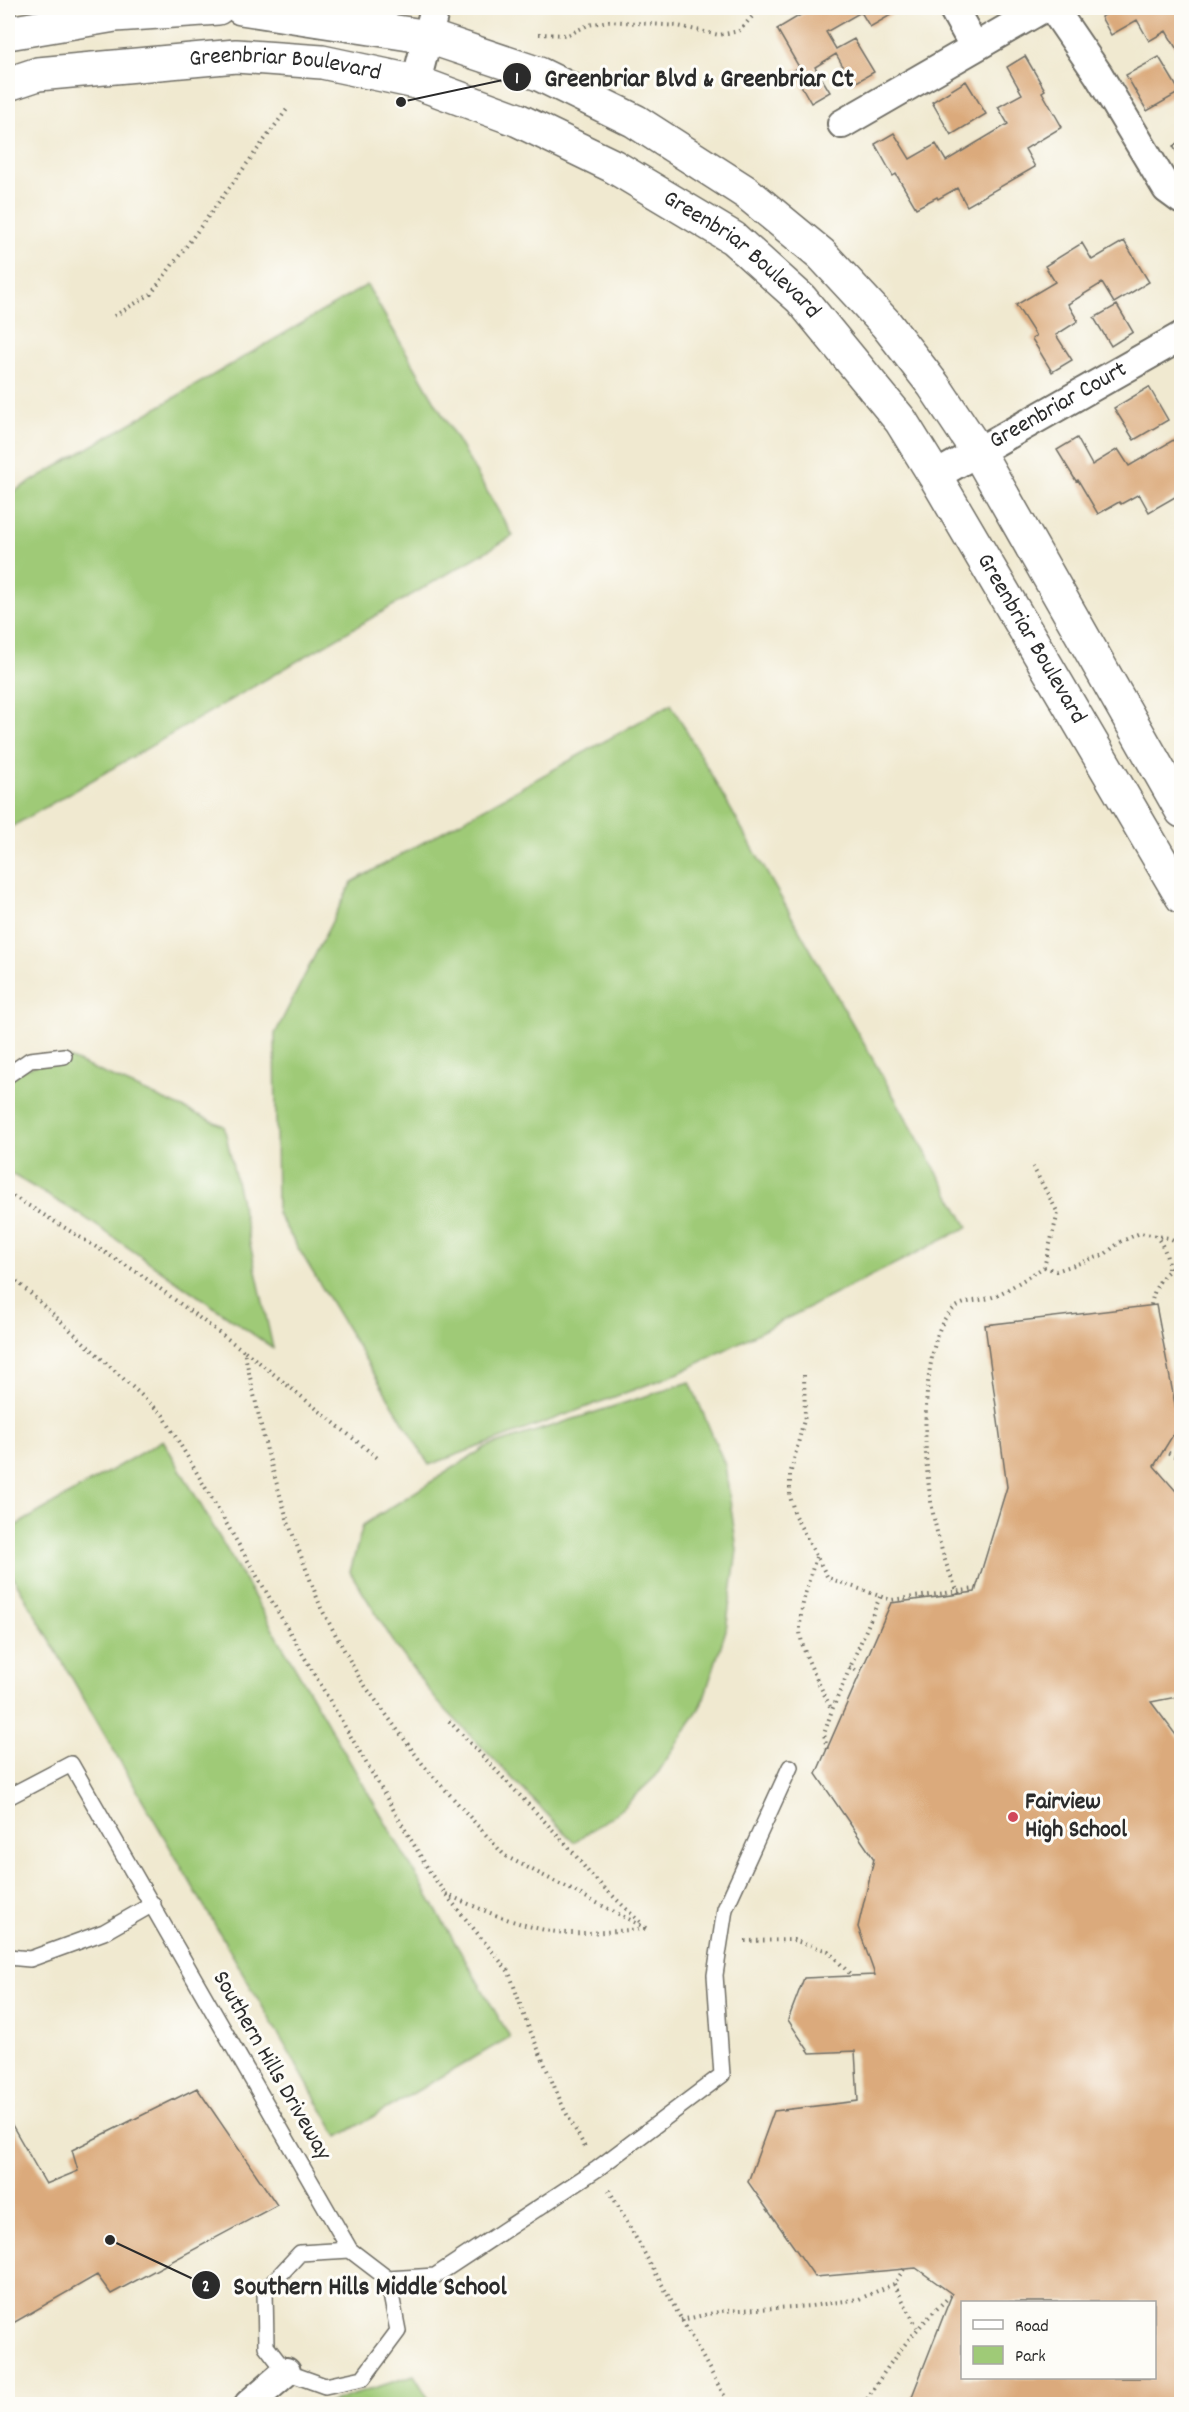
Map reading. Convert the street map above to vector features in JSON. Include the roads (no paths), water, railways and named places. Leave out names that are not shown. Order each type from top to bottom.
[{"type":"street","points":[[8,33],[115,15],[218,8]]},
{"type":"street","name":"Greenbriar Boulevard","points":[[242,8],[432,22],[635,121],[747,193],[820,254],[886,324],[934,386],[978,452],[1182,811]]},
{"type":"street","points":[[953,8],[975,46]]},
{"type":"street","points":[[843,124],[1043,8]]},
{"type":"street","points":[[1053,8],[1098,75],[1167,189],[1182,200]]},
{"type":"street","points":[[416,82],[432,22]]},
{"type":"street","name":"Greenbriar Boulevard","points":[[8,84],[38,74],[236,56],[322,62],[416,82],[518,120],[613,166],[733,238],[801,298],[901,421],[1182,897]]},
{"type":"street","name":"Greenbriar Court","points":[[935,476],[1182,336]]},
{"type":"street","points":[[249,2404],[286,2372]]},
{"type":"lane","points":[[8,1075],[30,1060],[64,1056]]},
{"type":"lane","name":"Southern Hills Driveway","points":[[8,1797],[71,1764],[350,2250]]},
{"type":"lane","points":[[388,2279],[398,2331],[363,2378],[325,2386],[286,2372],[266,2346],[265,2291],[300,2253],[350,2250],[388,2279],[435,2276],[597,2169],[722,2075],[715,1975],[725,1908],[790,1767]]},
{"type":"lane","points":[[8,1957],[30,1959],[104,1932],[153,1904]]},
{"type":"place","name":"Greenbriar Blvd & Greenbriar Ct","points":[[401,102]]},
{"type":"place","name":"Fairview High School","points":[[1013,1817]]},
{"type":"place","name":"Southern Hills Middle School","points":[[110,2240]]}]
